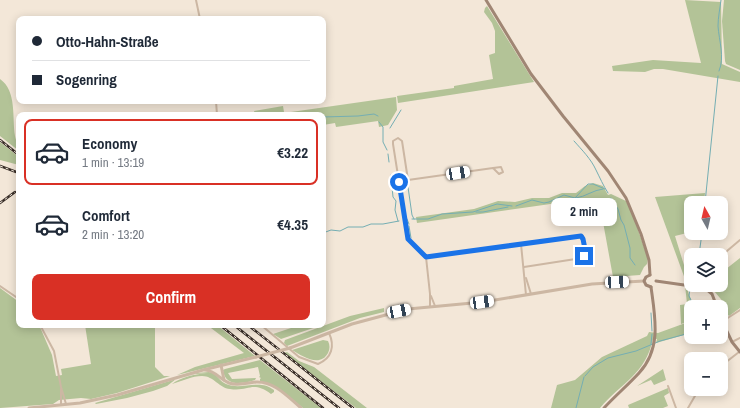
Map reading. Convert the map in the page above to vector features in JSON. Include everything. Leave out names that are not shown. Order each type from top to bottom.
[{"type":"main road","points":[[486,0],[531,74],[608,171],[626,198],[642,234],[649,260],[650,275]]},
{"type":"main road","points":[[650,275],[646,277],[644,281],[646,285],[651,287]]},
{"type":"main road","points":[[650,275],[655,277],[656,281]]},
{"type":"main road","points":[[656,281],[684,284]]},
{"type":"main road","points":[[604,408],[641,371],[648,360],[654,343],[656,327],[651,287],[656,281]]},
{"type":"main road","points":[[728,334],[740,352]]},
{"type":"street","points":[[196,0],[199,16]]},
{"type":"street","points":[[408,180],[402,141],[398,138],[393,141],[393,144],[408,239],[426,257],[430,306]]},
{"type":"street","points":[[400,188],[408,180],[493,168],[501,167],[503,172],[499,174],[493,168]]},
{"type":"street","points":[[426,257],[583,236],[585,250],[584,256],[579,259],[524,267]]},
{"type":"street","points":[[728,250],[740,240]]},
{"type":"street","points":[[521,244],[526,295]]},
{"type":"street","points":[[525,276],[531,294]]},
{"type":"street","points":[[29,408],[61,405],[117,395],[203,370],[290,348],[329,333],[387,314],[430,306],[482,302],[592,284],[644,281]]},
{"type":"street","points":[[0,286],[16,297]]},
{"type":"street","points":[[430,294],[435,306]]},
{"type":"street","points":[[728,318],[740,310]]},
{"type":"street","points":[[42,328],[54,351],[66,404]]},
{"type":"street","points":[[265,328],[300,357],[318,364],[326,360],[331,353],[332,343],[329,333]]},
{"type":"street","points":[[732,342],[740,338]]},
{"type":"street","points":[[728,361],[740,352]]},
{"type":"street","points":[[218,374],[219,366]]},
{"type":"street","points":[[219,366],[224,380]]},
{"type":"street","points":[[203,370],[213,371],[224,380],[235,384],[258,382],[270,385],[301,408]]},
{"type":"street","points":[[668,386],[676,408]]},
{"type":"street","points":[[61,387],[61,405]]},
{"type":"street","points":[[688,408],[695,396]]},
{"type":"green space","points":[[685,0],[721,2],[722,64],[740,72],[740,82],[663,69],[654,69],[645,72],[613,71],[612,66],[653,60],[701,63]]},
{"type":"green space","points":[[724,0],[740,0],[740,70],[726,64],[725,61],[722,21]]},
{"type":"green space","points":[[487,6],[534,82],[398,103],[397,96],[454,88],[454,86],[493,79],[489,55],[495,53],[495,31],[492,23],[484,12]]},
{"type":"green space","points":[[0,79],[9,90],[13,105],[16,149],[0,136]]},
{"type":"green space","points":[[396,97],[397,110],[388,125],[379,127],[378,121],[336,127],[335,123],[326,124],[326,112],[291,112]]},
{"type":"green space","points":[[283,106],[284,112],[254,111]]},
{"type":"green space","points":[[0,142],[16,155],[16,164],[0,160]]},
{"type":"green space","points":[[593,183],[603,186],[608,195],[611,194],[626,201],[633,215],[648,259],[647,264],[640,275],[613,277],[603,222],[587,199],[593,198],[417,223],[416,217],[474,209],[498,201],[515,202],[532,198],[549,198],[562,193],[576,193],[585,186]]},
{"type":"green space","points":[[705,193],[705,196],[684,196],[684,234],[675,236],[684,265],[684,276],[655,197]]},
{"type":"green space","points":[[740,258],[740,308],[729,316],[728,300],[722,300],[715,292],[728,292],[728,267]]},
{"type":"green space","points":[[0,288],[16,300],[16,328],[40,328],[52,355],[56,376],[62,375],[61,369],[91,364],[85,328],[155,328],[155,367],[164,376],[170,376],[117,393],[91,399],[81,398],[59,400],[53,404],[0,408]]},
{"type":"green space","points":[[686,292],[688,292],[691,300],[687,300]]},
{"type":"green space","points":[[684,304],[684,323],[681,324],[680,305]]},
{"type":"green space","points":[[384,308],[384,312],[360,318],[287,346],[284,343],[285,340],[318,328],[326,328],[326,325],[350,316]]},
{"type":"green space","points":[[684,324],[684,335],[656,343],[657,339],[653,339],[649,351],[639,370],[600,408],[551,408],[557,385],[575,380],[602,357],[647,336],[649,332],[658,333]]},
{"type":"green space","points":[[211,328],[221,328],[255,356],[177,375],[195,367],[244,353]]},
{"type":"green space","points":[[291,328],[313,328],[281,339],[273,334]]},
{"type":"green space","points":[[323,340],[328,341],[329,348],[325,357],[320,360],[311,359],[292,350]]},
{"type":"green space","points":[[287,352],[299,361],[314,367],[367,408],[356,408],[284,353]]},
{"type":"green space","points":[[260,360],[321,408],[303,408],[282,391],[260,381],[261,378],[259,377],[258,367],[228,373],[232,379],[256,378],[255,380],[235,383],[231,382],[224,375],[223,370],[225,369]]},
{"type":"green space","points":[[663,369],[666,380],[654,385],[651,380],[637,386]]},
{"type":"green space","points":[[197,373],[212,373],[195,374],[182,378]]},
{"type":"green space","points":[[214,373],[223,382],[232,386],[262,385],[274,390],[274,392],[271,394],[265,390],[255,387],[236,390],[230,389],[223,387],[210,378],[202,376],[172,384],[189,376]]},
{"type":"green space","points":[[176,379],[167,386],[153,391],[127,398],[95,403]]},
{"type":"green space","points":[[668,388],[669,393],[664,396],[668,406],[663,408],[629,408],[628,405]]},
{"type":"waterway","points":[[719,71],[722,60],[718,26],[721,0]]},
{"type":"waterway","points":[[706,196],[718,76]]},
{"type":"waterway","points":[[390,128],[401,110]]},
{"type":"waterway","points":[[326,117],[374,114],[378,116]]},
{"type":"waterway","points":[[379,122],[383,127],[383,142],[387,150]]},
{"type":"waterway","points":[[574,141],[592,162],[608,193]]},
{"type":"waterway","points":[[388,154],[389,162]]},
{"type":"waterway","points":[[391,175],[392,183]]},
{"type":"waterway","points":[[516,206],[532,200],[544,203],[549,202],[564,195],[575,198],[588,184],[593,184],[605,189]]},
{"type":"waterway","points":[[392,187],[393,197],[396,201],[395,210],[398,221]]},
{"type":"waterway","points":[[408,187],[412,215],[414,219]]},
{"type":"waterway","points":[[576,198],[603,189]]},
{"type":"waterway","points":[[611,198],[618,209],[624,225],[630,248],[630,258],[635,265]]},
{"type":"waterway","points":[[412,219],[428,219],[442,214],[473,212],[497,204],[512,206]]},
{"type":"waterway","points":[[476,212],[508,207]]},
{"type":"waterway","points":[[407,219],[409,224]]},
{"type":"waterway","points":[[326,232],[331,230],[340,231],[348,227],[363,227],[371,224],[383,224],[399,221]]},
{"type":"waterway","points":[[409,226],[411,238]]},
{"type":"waterway","points":[[700,248],[701,240]]},
{"type":"waterway","points":[[689,292],[691,300]]},
{"type":"waterway","points":[[651,313],[652,331]]},
{"type":"waterway","points":[[651,344],[652,334]]},
{"type":"waterway","points":[[585,376],[593,367],[608,358],[636,351],[660,341],[684,335]]},
{"type":"waterway","points":[[576,408],[584,377]]},
{"type":"railway","points":[[0,140],[16,153]]},
{"type":"railway","points":[[0,166],[16,172]]},
{"type":"railway","points":[[0,203],[15,192]]},
{"type":"railway","points":[[224,328],[323,408]]},
{"type":"railway","points":[[238,328],[339,408]]},
{"type":"railway","points":[[252,328],[353,408]]},
{"type":"route","points":[[399,182],[408,239],[426,257],[581,236],[583,236],[586,254],[584,256]]}]
